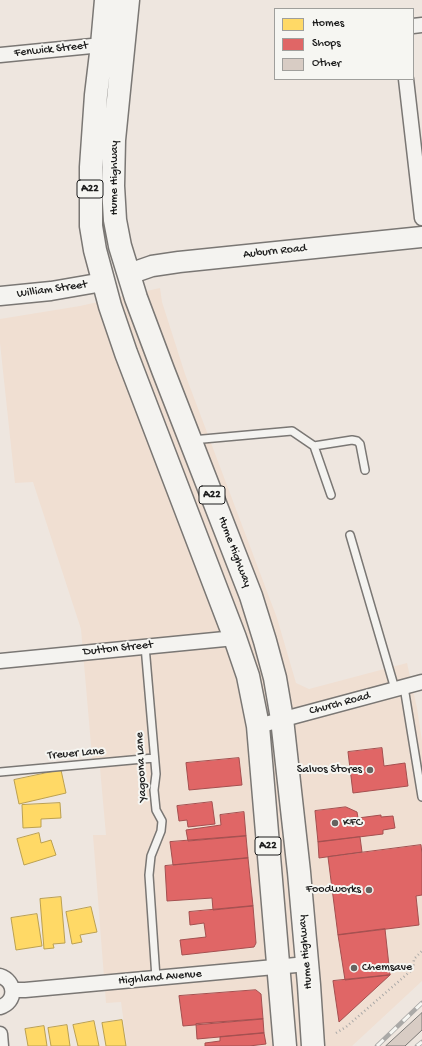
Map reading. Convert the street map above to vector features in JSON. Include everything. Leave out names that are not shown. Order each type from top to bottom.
[{"type":"highway","name":"Hume Highway","points":[[106,0],[96,95],[91,167],[91,226],[95,250],[110,306],[126,353],[235,638],[248,676],[258,726],[285,1046]]},
{"type":"highway","name":"Hume Highway","points":[[128,0],[114,140],[113,186],[115,220],[120,246],[152,341],[251,596],[275,678],[282,719],[307,964],[313,1046]]},
{"type":"highway","points":[[104,282],[129,274]]},
{"type":"main road","name":"Auburn Road","points":[[129,274],[152,266],[179,262],[422,237]]},
{"type":"street","name":"Fenwick Street","points":[[0,55],[102,45]]},
{"type":"street","points":[[406,80],[422,218]]},
{"type":"street","name":"William Street","points":[[0,296],[51,291],[104,282]]},
{"type":"street","name":"Dutton Street","points":[[0,661],[235,638]]},
{"type":"street","name":"Church Road","points":[[258,726],[422,682]]},
{"type":"street","name":"Highland Avenue","points":[[13,990],[307,964]]},
{"type":"street","points":[[0,976],[9,981],[13,990],[7,1004],[0,1007]]},
{"type":"street","points":[[0,1034],[1,1046]]},
{"type":"lane","points":[[190,440],[292,431],[314,446],[330,495]]},
{"type":"lane","points":[[314,446],[352,440],[357,441],[360,444],[365,470]]},
{"type":"lane","points":[[350,535],[400,688],[422,797]]},
{"type":"lane","name":"Yagoona Lane","points":[[145,646],[156,774],[154,790],[156,810],[162,821],[161,831],[151,856],[148,875],[156,978]]},
{"type":"lane","name":"Treuer Lane","points":[[0,772],[154,758]]},
{"type":"path","points":[[336,1033],[346,1027],[413,969],[414,959],[422,951]]},
{"type":"shaded area","points":[[160,288],[162,302],[185,374],[277,618],[296,683],[309,689],[407,663],[417,708],[422,741],[422,981],[352,1046],[127,1046],[121,1002],[106,1003],[93,835],[106,835],[100,768],[93,768],[81,629],[33,482],[15,483],[0,343],[0,319],[80,306]]},
{"type":"building: Homes","points":[[61,770],[66,793],[19,804],[14,780]]},
{"type":"building: Homes","points":[[60,803],[61,818],[41,819],[41,827],[23,828],[22,805]]},
{"type":"building: Homes","points":[[39,833],[41,843],[51,840],[56,855],[24,865],[17,839]]},
{"type":"building: Homes","points":[[61,897],[65,943],[53,944],[54,948],[44,949],[40,899]]},
{"type":"building: Homes","points":[[91,907],[97,932],[80,935],[82,942],[72,944],[66,912]]},
{"type":"building: Homes","points":[[37,914],[42,946],[16,950],[11,918]]},
{"type":"building: Homes","points":[[122,1020],[126,1046],[106,1046],[102,1023]]},
{"type":"building: Homes","points":[[94,1021],[99,1046],[78,1046],[73,1025]]},
{"type":"building: Homes","points":[[67,1025],[70,1046],[51,1046],[48,1028]]},
{"type":"building: Homes","points":[[44,1026],[47,1046],[28,1046],[25,1029]]},
{"type":"building: Shops","points":[[382,748],[384,766],[405,763],[408,786],[353,793],[348,752]]},
{"type":"building: Shops","points":[[239,758],[242,785],[189,790],[186,763]]},
{"type":"building: Shops","points":[[212,802],[215,824],[188,827],[187,820],[179,821],[177,806]]},
{"type":"building: Shops","points":[[346,807],[357,812],[358,818],[381,815],[381,817],[393,816],[395,828],[383,830],[383,834],[318,842],[315,811]]},
{"type":"building: Shops","points":[[244,812],[246,836],[188,841],[186,830],[221,825],[220,815]]},
{"type":"building: Shops","points":[[246,836],[248,858],[173,865],[170,842]]},
{"type":"building: Shops","points":[[360,837],[362,852],[319,858],[318,842]]},
{"type":"building: Shops","points":[[421,845],[422,895],[416,896],[419,925],[338,935],[328,857]]},
{"type":"building: Shops","points":[[248,858],[253,906],[213,910],[212,898],[167,901],[165,866]]},
{"type":"building: Shops","points":[[253,906],[256,943],[254,947],[182,955],[180,940],[206,937],[204,923],[190,925],[189,912]]},
{"type":"building: Shops","points":[[385,929],[390,975],[345,980],[338,935]]},
{"type":"building: Shops","points":[[390,975],[339,1022],[333,981]]},
{"type":"building: Shops","points":[[256,990],[261,994],[263,1019],[183,1026],[179,996]]},
{"type":"building: Shops","points":[[263,1019],[264,1033],[197,1039],[196,1024]]},
{"type":"building: Shops","points":[[264,1033],[266,1044],[249,1046],[205,1046],[205,1043],[220,1041],[220,1037]]},
{"type":"building: Other","points":[[422,1013],[422,1030],[405,1046],[386,1046]]},
{"type":"railway","points":[[377,1046],[422,1003]]},
{"type":"railway","points":[[417,1046],[422,1042]]},
{"type":"place","name":"Salvos Stores","points":[[370,770]]},
{"type":"place","name":"KFC","points":[[335,823]]},
{"type":"place","name":"Foodworks","points":[[369,890]]},
{"type":"place","name":"Chemsave","points":[[354,968]]}]
